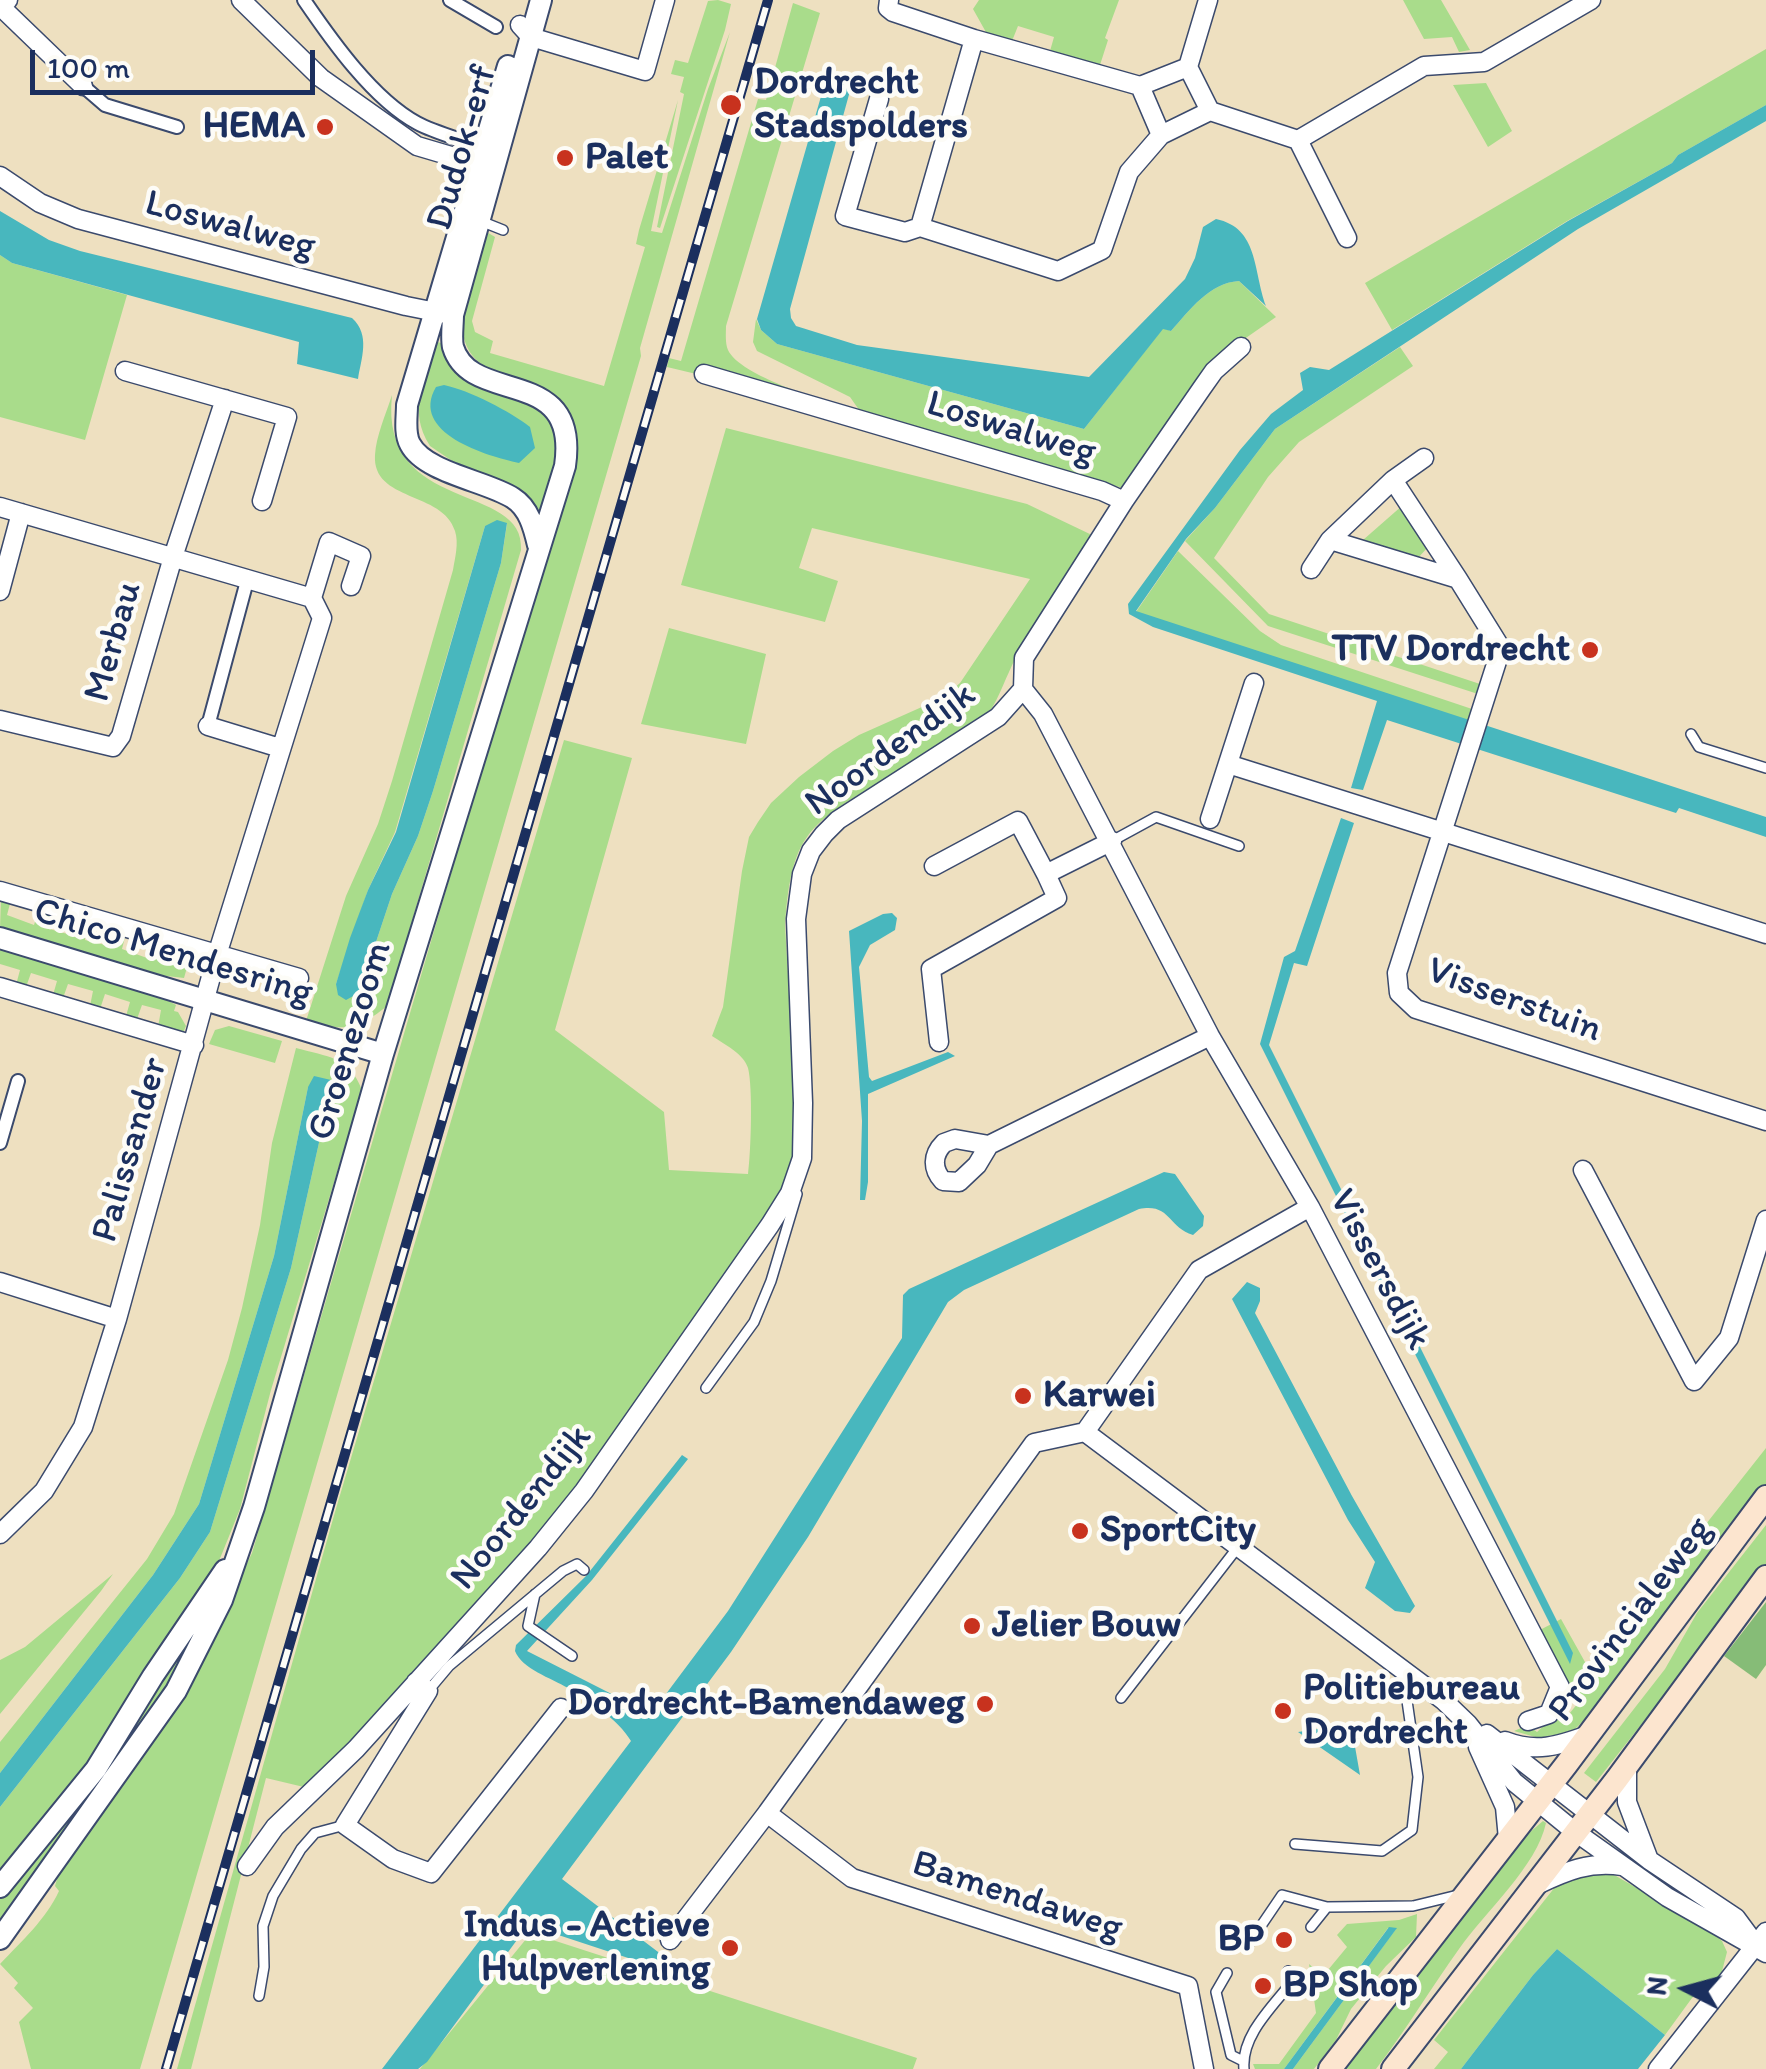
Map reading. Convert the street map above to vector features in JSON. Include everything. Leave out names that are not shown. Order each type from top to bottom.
[{"type":"main road","name":"Provincialeweg","points":[[1330,2069],[1508,1839],[1538,1787],[1588,1734],[1766,1498]]},
{"type":"main road","points":[[1393,2069],[1766,1578]]},
{"type":"street","points":[[8,0],[1,7],[105,104],[177,127]]},
{"type":"street","points":[[241,0],[321,78],[417,146],[458,150]]},
{"type":"street","points":[[304,0],[330,38],[384,97],[415,122],[487,167]]},
{"type":"street","points":[[450,0],[496,27]]},
{"type":"street","name":"Dudok-erf","points":[[525,31],[527,0]]},
{"type":"street","name":"Dudok-erf","points":[[444,313],[525,31],[541,0]]},
{"type":"street","points":[[525,31],[645,71],[665,0]]},
{"type":"street","points":[[888,0],[888,8],[893,12],[1140,86],[1188,67]]},
{"type":"street","points":[[1208,0],[1188,67],[1210,111]]},
{"type":"street","points":[[1298,140],[1424,66],[1484,62],[1591,0]]},
{"type":"street","points":[[920,227],[974,39]]},
{"type":"street","points":[[1140,86],[1161,135]]},
{"type":"street","points":[[879,99],[845,216],[905,232],[920,227],[1058,271],[1102,250],[1129,172],[1161,135],[1210,111],[1298,140],[1347,238]]},
{"type":"street","name":"Dudok-erf","points":[[444,313],[478,220],[487,167]]},
{"type":"street","name":"Loswalweg","points":[[0,176],[40,203],[78,219],[444,313]]},
{"type":"street","points":[[444,313],[407,405],[410,444],[424,460],[516,499],[532,521],[539,547]]},
{"type":"street","name":"Groenezoom","points":[[0,1940],[176,1692],[222,1600],[254,1507],[383,1054],[565,466],[566,430],[552,407],[542,399],[474,373],[454,347],[444,313]]},
{"type":"street","name":"Noordendijk","points":[[247,1866],[356,1748],[473,1637],[584,1491],[770,1225],[805,1170],[796,920],[797,895],[811,851],[838,820],[998,716],[1023,689],[1024,658],[1124,501],[1214,372],[1240,347]]},
{"type":"street","points":[[125,371],[287,417],[262,500]]},
{"type":"street","name":"Loswalweg","points":[[704,374],[860,417],[1124,501]]},
{"type":"street","name":"Merbau","points":[[0,720],[113,747],[120,736],[173,557],[226,399]]},
{"type":"street","points":[[1311,569],[1330,540],[1393,480],[1424,458]]},
{"type":"street","name":"Visserstuin","points":[[1393,480],[1498,645],[1499,655],[1397,972],[1399,993],[1416,1009],[1766,1121]]},
{"type":"street","name":"Merbau","points":[[0,507],[312,598]]},
{"type":"street","points":[[0,592],[22,513]]},
{"type":"street","points":[[1330,540],[1458,580]]},
{"type":"street","points":[[206,998],[322,618],[312,598],[329,542],[361,556],[351,586]]},
{"type":"street","points":[[247,581],[208,726],[280,748]]},
{"type":"street","points":[[1210,819],[1254,683]]},
{"type":"street","name":"Vissersdijk","points":[[1023,689],[1043,714],[1210,1036],[1310,1207],[1560,1687],[1549,1714],[1528,1722]]},
{"type":"street","points":[[1228,764],[1766,934]]},
{"type":"street","points":[[934,866],[1018,821],[1057,898],[931,969],[939,1042]]},
{"type":"street","points":[[1046,874],[1112,841]]},
{"type":"street","name":"Chico Mendesring","points":[[0,891],[299,978]]},
{"type":"street","name":"Chico Mendesring","points":[[0,938],[383,1054]]},
{"type":"street","points":[[0,987],[194,1044]]},
{"type":"street","name":"Palissander","points":[[0,1534],[44,1491],[83,1427],[118,1318],[206,998]]},
{"type":"street","points":[[989,1145],[1210,1036]]},
{"type":"street","points":[[0,1144],[18,1081]]},
{"type":"street","points":[[1583,1170],[1694,1381],[1728,1338],[1766,1220]]},
{"type":"street","points":[[670,1940],[767,1814],[1034,1443],[1085,1432],[1199,1270],[1310,1207]]},
{"type":"street","points":[[0,1282],[118,1318]]},
{"type":"street","points":[[1085,1432],[1402,1668],[1580,1822],[1625,1867],[1667,1897],[1763,1943]]},
{"type":"street","name":"Groenezoom","points":[[0,1887],[96,1769],[152,1676],[235,1556]]},
{"type":"street","points":[[422,1686],[345,1825],[393,1859],[431,1873],[561,1708]]},
{"type":"street","points":[[1468,1724],[1525,1748],[1550,1748],[1588,1734]]},
{"type":"street","points":[[1468,1724],[1505,1807],[1508,1839]]},
{"type":"street","points":[[1487,1734],[1538,1787]]},
{"type":"street","points":[[1626,1765],[1627,1802],[1649,1860]]},
{"type":"street","name":"Bamendaweg","points":[[767,1814],[852,1878],[1188,1986],[1204,2066]]},
{"type":"street","points":[[1580,1822],[1649,1860],[1736,1918],[1763,1943]]},
{"type":"street","points":[[1528,1890],[1569,1869],[1604,1864],[1625,1867]]},
{"type":"street","points":[[1658,2069],[1763,1943]]},
{"type":"lane","points":[[478,220],[503,230]]},
{"type":"lane","points":[[1691,734],[1699,747],[1766,768]]},
{"type":"lane","points":[[1112,841],[1156,817],[1239,846]]},
{"type":"lane","name":"Noordendijk","points":[[706,1388],[754,1322],[771,1281],[805,1170]]},
{"type":"lane","points":[[1121,1698],[1238,1547]]},
{"type":"lane","name":"Noordendijk","points":[[473,1637],[577,1564],[584,1570]]},
{"type":"lane","points":[[535,1594],[528,1626],[572,1656]]},
{"type":"lane","points":[[1295,1844],[1382,1851],[1412,1830],[1418,1777],[1402,1668]]},
{"type":"lane","points":[[258,1996],[264,1967],[263,1926],[273,1896],[299,1847],[316,1833],[345,1825]]},
{"type":"lane","points":[[1246,1948],[1282,1895],[1328,1907],[1413,1906],[1466,1894]]},
{"type":"lane","points":[[1311,1926],[1328,1907]]},
{"type":"lane","points":[[1226,1973],[1216,1992],[1231,2055],[1244,2065],[1253,2032],[1290,1983],[1288,1971]]},
{"type":"green space","points":[[979,0],[1119,0],[1100,65],[1050,51],[1054,37],[1018,26],[1012,41],[987,34],[973,9]]},
{"type":"green space","points":[[1403,0],[1441,0],[1470,50],[1459,52],[1452,37],[1424,39]]},
{"type":"green space","points":[[708,1],[731,4],[725,30],[660,228],[657,227],[684,94],[680,92],[684,77],[671,74],[675,60],[688,63]]},
{"type":"green space","points":[[793,3],[820,13],[726,326],[726,344],[736,360],[748,369],[851,411],[667,367],[669,358],[681,361],[758,99],[766,100]]},
{"type":"green space","points":[[730,32],[640,348],[641,356],[140,2069],[31,2069],[19,2022],[33,2008],[14,1988],[18,1983],[0,1964],[47,1911],[59,1891],[55,1886],[63,1859],[178,1706],[252,1553],[559,504],[560,404],[536,386],[492,370],[475,359],[466,344],[463,306],[485,231],[495,237],[472,321],[475,332],[493,341],[490,353],[604,386],[645,247],[636,244],[639,230],[678,100],[651,231],[662,233]]},
{"type":"green space","points":[[1766,49],[1766,105],[1567,221],[1392,330],[1365,283]]},
{"type":"green space","points":[[1486,83],[1512,131],[1488,147],[1453,85]]},
{"type":"green space","points":[[0,255],[12,263],[127,295],[85,440],[0,417]]},
{"type":"green space","points":[[1239,281],[1276,317],[1230,349],[1123,488],[862,414],[850,397],[757,351],[753,342],[756,319],[761,330],[777,344],[1084,429],[1163,328],[1171,331],[1209,292]]},
{"type":"green space","points":[[434,341],[441,343],[452,365],[529,401],[549,420],[559,448],[541,521],[430,446],[423,433],[419,407]]},
{"type":"green space","points":[[1400,347],[1413,366],[1299,442],[1268,477],[1214,558],[1269,614],[1480,684],[1478,694],[1268,626],[1185,541],[1275,429]]},
{"type":"green space","points":[[392,395],[394,434],[407,461],[428,479],[501,514],[516,528],[521,550],[387,1006],[358,1024],[330,1026],[306,1021],[346,896],[392,781],[453,570],[457,540],[448,518],[396,489],[377,470],[379,433]],"holes":[[[507,524],[501,563],[433,791],[392,894],[359,993],[336,984],[368,890],[395,832],[485,526]]]},
{"type":"green space","points":[[726,428],[1027,504],[1094,536],[1039,618],[984,719],[938,752],[841,806],[801,846],[790,879],[785,925],[798,1147],[785,1188],[611,1444],[520,1562],[308,1788],[266,1778],[191,2069],[177,2069],[335,1512],[564,740],[632,758],[555,1030],[664,1112],[669,1170],[748,1174],[748,1068],[738,1054],[712,1036],[723,1007],[749,837],[771,803],[833,751],[859,735],[942,698],[960,683],[1030,579],[812,528],[799,568],[838,581],[825,622],[681,585]]},
{"type":"green space","points":[[1403,505],[1429,546],[1417,559],[1363,540]]},
{"type":"green space","points":[[1178,551],[1260,631],[1281,645],[1475,710],[1470,721],[1136,612]]},
{"type":"green space","points":[[669,628],[766,654],[746,744],[641,724]]},
{"type":"green space","points":[[1,897],[11,900],[7,915],[34,925],[39,909],[50,913],[46,928],[71,935],[77,920],[87,924],[85,940],[110,946],[115,931],[126,933],[122,949],[147,958],[154,941],[164,946],[160,961],[180,966],[185,952],[205,958],[198,969],[186,971],[184,978],[158,975],[0,929]]},
{"type":"green space","points":[[0,949],[157,995],[176,1005],[174,1011],[186,1026],[183,1033],[158,1027],[161,1010],[142,1005],[137,1019],[126,1016],[130,1002],[105,994],[100,1009],[90,1006],[93,991],[68,984],[63,998],[53,995],[57,981],[31,973],[26,987],[16,985],[20,970],[0,964]]},
{"type":"green space","points":[[229,1026],[282,1041],[275,1063],[209,1044],[215,1030]]},
{"type":"green space","points":[[296,1048],[344,1064],[362,1090],[271,1390],[240,1509],[219,1561],[93,1763],[0,1878],[0,1807],[180,1578],[210,1532],[291,1268],[331,1089],[308,1087],[274,1256],[199,1504],[153,1575],[0,1773],[0,1742],[147,1559],[174,1514],[228,1360],[242,1308],[272,1143]]},
{"type":"green space","points":[[1766,1448],[1766,1496],[1597,1708],[1555,1741],[1553,1735],[1539,1738],[1514,1731],[1528,1725],[1537,1732],[1551,1719],[1565,1719],[1578,1703],[1538,1631],[1561,1619],[1590,1671]]},
{"type":"green space","points":[[1766,1525],[1766,1566],[1596,1782],[1584,1773],[1665,1669],[1697,1613]]},
{"type":"green space","points":[[113,1574],[0,1714],[0,1660],[25,1647]]},
{"type":"green space","points":[[214,1595],[179,1671],[0,1923],[0,1897]]},
{"type":"green space","points":[[1766,1602],[1766,1665],[1756,1679],[1724,1656]]},
{"type":"green space","points":[[1543,1821],[1546,1823],[1541,1839],[1532,1856],[1459,1949],[1376,2069],[1344,2069],[1522,1839]]},
{"type":"green space","points":[[1600,1870],[1708,1929],[1722,1941],[1727,1952],[1721,1975],[1692,1998],[1665,2035],[1557,1949],[1461,2069],[1434,2069],[1448,2052],[1434,2040],[1555,1887],[1573,1875]]},
{"type":"green space","points":[[1417,1914],[1416,1937],[1351,2009],[1336,2040],[1314,2069],[1293,2069],[1396,1929],[1388,1928],[1284,2069],[1255,2069],[1253,2064],[1279,2064],[1316,2013],[1309,1964],[1323,1976],[1347,1947],[1337,1935],[1347,1924],[1399,1920]]},
{"type":"green space","points":[[531,1933],[917,2058],[913,2069],[420,2069]]},
{"type":"water","points":[[828,72],[853,80],[790,309],[796,326],[857,345],[1089,377],[1185,279],[1203,227],[1216,219],[1240,231],[1247,241],[1266,306],[1239,281],[1209,292],[1171,331],[1163,329],[1084,429],[777,344],[761,330],[757,319]]},
{"type":"water","points":[[1766,105],[1766,121],[1578,229],[1275,429],[1215,508],[1186,539],[1136,611],[1766,817],[1766,837],[1679,808],[1676,813],[1387,720],[1363,790],[1351,788],[1377,701],[1153,627],[1129,614],[1128,604],[1240,450],[1271,414],[1303,390],[1300,373],[1310,367],[1329,370],[1568,221]]},
{"type":"water","points":[[0,211],[49,240],[80,251],[352,318],[363,339],[358,379],[297,364],[299,342],[12,263],[0,255]]},
{"type":"water","points":[[444,385],[501,408],[522,421],[530,427],[535,448],[519,463],[455,440],[433,417],[431,403],[436,387]]},
{"type":"water","points":[[497,520],[507,523],[501,563],[433,791],[392,894],[359,993],[346,1000],[338,995],[336,984],[350,938],[396,832],[485,526]]},
{"type":"water","points":[[1341,818],[1354,823],[1307,966],[1294,963],[1269,1045],[1573,1653],[1570,1664],[1260,1044],[1284,957],[1295,951]]},
{"type":"water","points":[[892,913],[897,918],[895,930],[870,945],[859,967],[869,1077],[872,1081],[948,1052],[955,1056],[868,1094],[868,1182],[865,1200],[860,1200],[862,1121],[849,931]]},
{"type":"water","points":[[314,1076],[331,1080],[331,1089],[291,1268],[210,1532],[180,1578],[0,1807],[0,1773],[153,1575],[199,1504],[274,1256],[308,1087]]},
{"type":"water","points":[[1164,1172],[1175,1174],[1204,1216],[1203,1226],[1193,1235],[1157,1209],[1139,1209],[964,1290],[948,1302],[808,1537],[731,1652],[562,1879],[695,1980],[528,1925],[427,2062],[418,2069],[382,2069],[631,1741],[619,1725],[594,1705],[524,1663],[515,1651],[516,1645],[586,1576],[682,1455],[688,1459],[592,1580],[527,1651],[651,1714],[728,1611],[902,1338],[903,1295]]},
{"type":"water","points":[[1247,1282],[1260,1288],[1255,1313],[1415,1606],[1410,1613],[1395,1611],[1365,1588],[1375,1562],[1348,1520],[1232,1299]]},
{"type":"water","points":[[1351,1724],[1360,1775],[1298,1732]]},
{"type":"water","points":[[1389,1927],[1397,1928],[1293,2069],[1284,2069]]},
{"type":"water","points":[[1557,1949],[1665,2035],[1638,2069],[1461,2069],[1533,1975]]},
{"type":"railway","points":[[166,2069],[768,0]]},
{"type":"place","name":"Dordrecht Stadspolders","points":[[731,105]]},
{"type":"place","name":"HEMA","points":[[325,127]]},
{"type":"place","name":"Palet","points":[[565,158]]},
{"type":"place","name":"TTV Dordrecht","points":[[1590,650]]},
{"type":"place","name":"Karwei","points":[[1023,1396]]},
{"type":"place","name":"SportCity","points":[[1080,1531]]},
{"type":"place","name":"Jelier Bouw","points":[[972,1626]]},
{"type":"place","name":"Dordrecht-Bamendaweg","points":[[985,1704]]},
{"type":"place","name":"Politiebureau Dordrecht","points":[[1283,1711]]},
{"type":"place","name":"BP","points":[[1284,1940]]},
{"type":"place","name":"Indus - Actieve Hulpverlening","points":[[730,1948]]},
{"type":"place","name":"BP Shop","points":[[1263,1986]]}]
